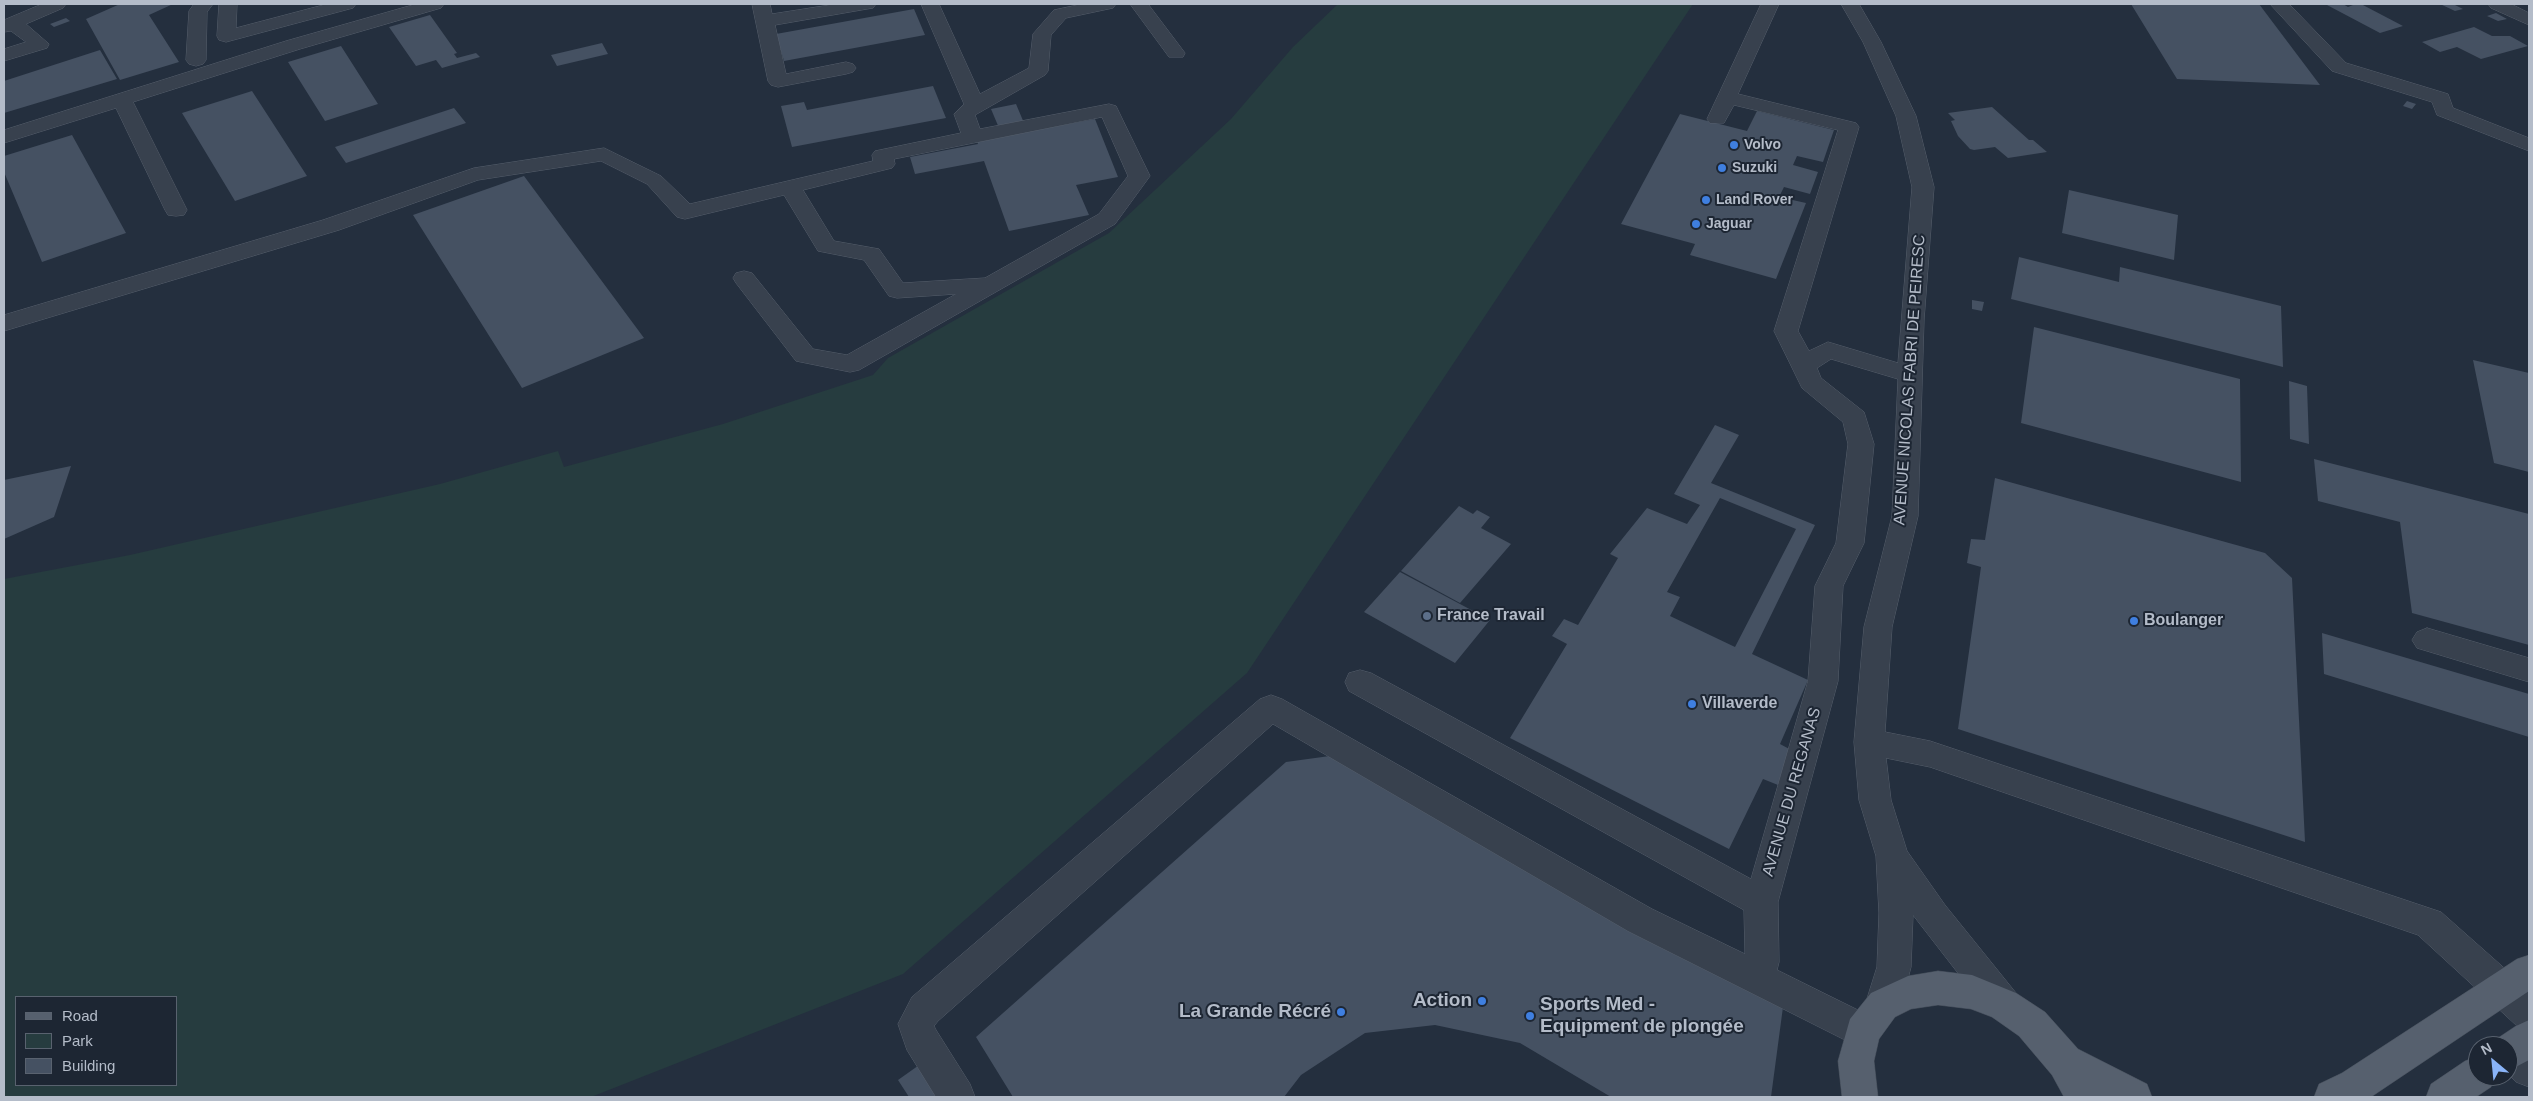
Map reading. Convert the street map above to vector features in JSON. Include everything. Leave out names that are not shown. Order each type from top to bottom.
[{"type":"main road","points":[[2332,1097],[2363,1081],[2516,980]]},
{"type":"main road","points":[[1860,1097],[1856,1060],[1873,1018],[1908,993],[1938,988],[1972,992],[2004,1005],[2032,1024],[2054,1046],[2065,1062],[2083,1097]]},
{"type":"main road","points":[[2065,1062],[2134,1097]]},
{"type":"main road","points":[[2444,1097],[2468,1081]]},
{"type":"street","points":[[9,25],[57,4]]},
{"type":"street","points":[[196,60],[198,11],[204,4]]},
{"type":"street","points":[[228,4],[226,36],[348,4]]},
{"type":"street","points":[[4,137],[293,45],[435,4]]},
{"type":"street","points":[[846,68],[778,81],[763,12],[866,4]]},
{"type":"street","points":[[930,4],[974,105]]},
{"type":"street","points":[[974,137],[964,114],[974,105],[1038,71],[1042,34],[1060,14],[1107,4]]},
{"type":"street","points":[[1140,4],[1176,53]]},
{"type":"street","points":[[1716,119],[1770,4]]},
{"type":"street","name":"AVENUE NICOLAS FABRI DE PEIRESC","points":[[1850,4],[1872,42],[1906,116],[1923,187],[1909,374],[1905,516],[1878,627],[1869,742],[1875,800],[1892,856]]},
{"type":"street","points":[[2279,4],[2340,67],[2441,98],[2444,111],[2529,145]]},
{"type":"street","points":[[2497,4],[2529,20]]},
{"type":"street","points":[[4,55],[40,44],[9,25]]},
{"type":"street","name":"AVENUE DU REGANAS","points":[[1360,682],[1760,902],[1823,681],[1829,586],[1850,542],[1861,444],[1854,418],[1837,401],[1811,382],[1786,331],[1850,127],[1727,97]]},
{"type":"street","points":[[122,100],[176,210]]},
{"type":"street","points":[[4,323],[331,224],[474,174],[604,154],[654,180],[685,212],[884,164],[882,155],[1109,110],[1139,176],[1107,219],[850,364],[805,355],[744,278]]},
{"type":"street","points":[[790,188],[826,246],[872,254],[897,291],[990,284]]},
{"type":"street","points":[[1804,365],[1828,350],[1909,374]]},
{"type":"street","points":[[2427,640],[2529,670]]},
{"type":"street","points":[[957,1097],[920,1038],[916,1024],[925,1009],[1271,708],[1640,920],[1758,979],[1873,1018],[1894,967],[1896,913],[1892,856]]},
{"type":"street","points":[[1869,742],[1930,754],[2429,923],[2516,980],[2529,1013]]},
{"type":"street","points":[[1892,856],[1933,916],[2004,1005]]},
{"type":"street","points":[[1758,979],[1762,962],[1760,902]]},
{"type":"green space","points":[[1338,4],[1693,4],[1247,673],[903,974],[591,1097],[4,1097],[4,579],[130,555],[440,484],[558,451],[564,467],[723,424],[873,375],[888,358],[1109,233],[1231,119],[1293,47]]},
{"type":"building","points":[[120,4],[173,4],[149,15],[179,62],[120,80],[86,19]]},
{"type":"building","points":[[2131,4],[2259,4],[2320,85],[2177,79]]},
{"type":"building","points":[[2343,4],[2348,7],[2353,5],[2350,4],[2361,4],[2403,26],[2380,33],[2327,5]]},
{"type":"building","points":[[2440,4],[2453,4],[2463,9],[2455,11]]},
{"type":"building","points":[[914,9],[925,35],[784,61],[776,34]]},
{"type":"building","points":[[2496,13],[2507,19],[2498,21],[2487,16]]},
{"type":"building","points":[[430,15],[457,53],[454,54],[457,58],[476,53],[480,57],[442,68],[436,60],[416,66],[389,27]]},
{"type":"building","points":[[66,18],[70,21],[54,27],[50,24]]},
{"type":"building","points":[[2474,27],[2492,36],[2510,36],[2528,46],[2481,59],[2457,47],[2440,52],[2422,42]]},
{"type":"building","points":[[602,43],[608,54],[557,66],[551,55]]},
{"type":"building","points":[[341,46],[378,104],[325,121],[288,62]]},
{"type":"building","points":[[100,50],[117,79],[4,113],[4,81]]},
{"type":"building","points":[[933,86],[946,118],[792,147],[781,106],[804,102],[807,110]]},
{"type":"building","points":[[252,91],[307,176],[235,201],[182,113]]},
{"type":"building","points":[[2407,101],[2416,104],[2412,109],[2403,106]]},
{"type":"building","points":[[1016,104],[1024,123],[999,128],[991,109]]},
{"type":"building","points":[[1992,107],[2029,140],[2033,140],[2047,152],[2008,158],[1995,147],[1970,149],[1958,136],[1951,121],[1955,120],[1948,113]]},
{"type":"building","points":[[454,108],[466,123],[346,163],[335,147]]},
{"type":"building","points":[[1757,111],[1834,130],[1823,162],[1797,156],[1793,165],[1818,172],[1810,194],[1784,187],[1779,197],[1806,203],[1776,279],[1690,255],[1695,244],[1621,224],[1680,114],[1747,131]]},
{"type":"building","points":[[1095,119],[1118,177],[1076,185],[1089,215],[1009,231],[984,161],[915,174],[910,157],[978,144],[977,141]]},
{"type":"building","points":[[72,135],[126,233],[42,262],[4,172],[4,156]]},
{"type":"building","points":[[524,176],[644,338],[522,388],[413,215]]},
{"type":"building","points":[[2069,190],[2178,215],[2174,260],[2062,233]]},
{"type":"building","points":[[2019,257],[2119,282],[2120,267],[2281,306],[2283,367],[2011,299]]},
{"type":"building","points":[[1972,300],[1984,302],[1982,311],[1972,309]]},
{"type":"building","points":[[2034,327],[2240,379],[2241,482],[2021,423]]},
{"type":"building","points":[[2473,360],[2529,373],[2529,472],[2494,463]]},
{"type":"building","points":[[2289,381],[2307,386],[2309,444],[2290,439]]},
{"type":"building","points":[[1715,425],[1739,435],[1711,483],[1815,525],[1752,654],[1808,680],[1780,744],[1793,751],[1778,785],[1763,779],[1729,849],[1510,738],[1567,644],[1552,636],[1564,619],[1578,625],[1618,558],[1610,554],[1647,508],[1687,524],[1700,505],[1674,494]],"holes":[[[1720,498],[1796,529],[1735,647],[1670,616],[1680,597],[1667,592]]]},
{"type":"building","points":[[2314,459],[2529,514],[2529,645],[2412,613],[2400,522],[2318,501]]},
{"type":"building","points":[[71,466],[54,517],[4,539],[4,480]]},
{"type":"building","name":"Boulanger","points":[[1995,478],[2265,553],[2292,578],[2305,842],[1958,729],[1981,567],[1967,563],[1971,539],[1985,540]]},
{"type":"building","points":[[1459,506],[1473,514],[1477,510],[1490,517],[1481,528],[1511,544],[1460,603],[1401,571]]},
{"type":"building","name":"France Travail","points":[[1400,572],[1490,620],[1455,663],[1364,612]]},
{"type":"building","points":[[2322,633],[2529,694],[2529,737],[2324,674]]},
{"type":"building","points":[[1337,755],[1783,1007],[1771,1097],[1611,1097],[1520,1043],[1435,1025],[1365,1033],[1301,1075],[1284,1097],[1013,1097],[976,1037],[1286,762]]},
{"type":"building","points":[[922,1063],[944,1097],[909,1097],[898,1080]]},
{"type":"place","name":"Volvo","points":[[1734,145]]},
{"type":"place","name":"Suzuki","points":[[1722,168]]},
{"type":"place","name":"Land Rover","points":[[1706,200]]},
{"type":"place","name":"Jaguar","points":[[1696,224]]},
{"type":"place","name":"France Travail","points":[[1427,616]]},
{"type":"place","name":"Boulanger","points":[[2134,621]]},
{"type":"place","name":"Villaverde","points":[[1692,704]]},
{"type":"place","name":"Action","points":[[1482,1001]]},
{"type":"place","name":"La Grande Récré","points":[[1341,1012]]},
{"type":"place","name":"Sports Med - Equipment de plongée","points":[[1530,1016]]}]
